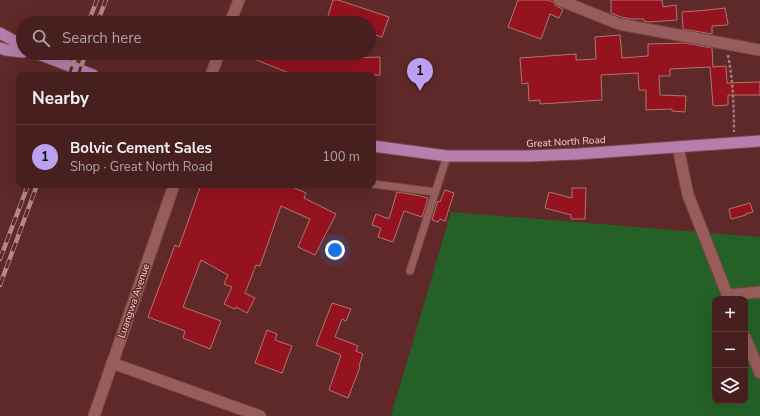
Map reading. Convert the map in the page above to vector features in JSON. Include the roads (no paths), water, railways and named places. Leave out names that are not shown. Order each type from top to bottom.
[{"type":"highway","points":[[0,33],[16,42]]},
{"type":"highway","points":[[0,48],[16,51]]},
{"type":"highway","points":[[54,60],[85,72]]},
{"type":"highway","name":"Great North Road","points":[[376,146],[447,156],[528,156],[678,148],[760,141]]},
{"type":"street","points":[[233,16],[239,0]]},
{"type":"street","points":[[559,0],[619,24],[760,50]]},
{"type":"street","points":[[213,72],[217,60]]},
{"type":"street","points":[[678,148],[688,195],[729,296]]},
{"type":"street","name":"Luangwa Avenue","points":[[94,416],[173,188]]},
{"type":"street","points":[[735,296],[760,292]]},
{"type":"street","points":[[748,344],[760,373]]},
{"type":"street","points":[[112,363],[260,416]]},
{"type":"lane","points":[[410,271],[447,156]]},
{"type":"lane","points":[[376,184],[435,192]]},
{"type":"railway","points":[[91,16],[97,0]]},
{"type":"railway","points":[[100,16],[106,0]]},
{"type":"railway","points":[[70,72],[74,60]]},
{"type":"railway","points":[[79,72],[83,60]]},
{"type":"railway","points":[[0,259],[27,188]]},
{"type":"railway","points":[[0,285],[36,188]]},
{"type":"place","name":"Bolvic Cement Sales","points":[[420,91]]}]
